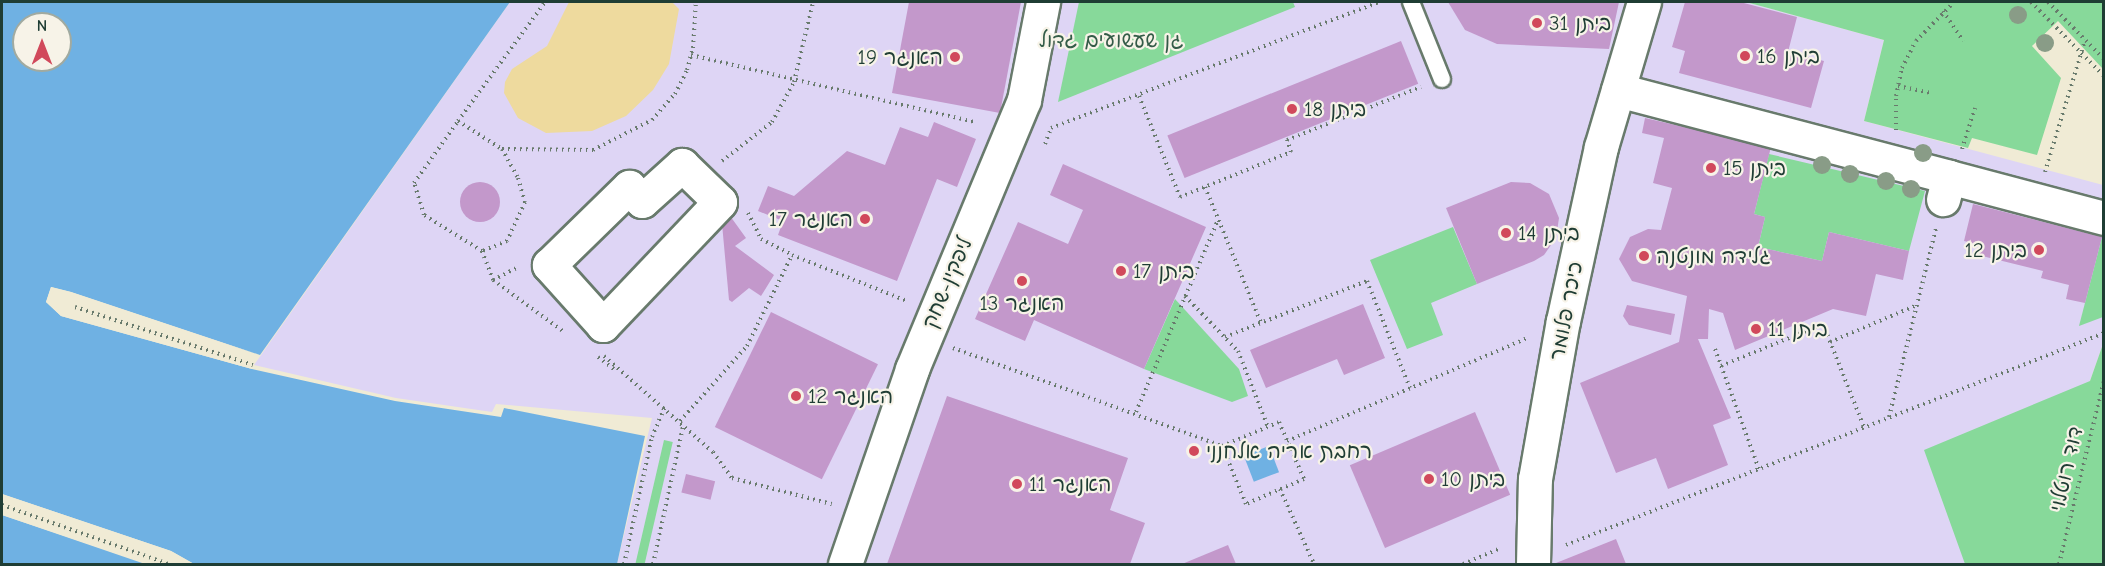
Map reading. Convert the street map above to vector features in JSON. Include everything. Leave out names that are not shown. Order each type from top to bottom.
[{"type":"street","name":"ליפקין-שחק","points":[[845,564],[930,324],[1024,100],[1043,2]]},
{"type":"street","name":"כיכר פלומר","points":[[1508,555],[1535,479],[1563,321],[1601,147],[1643,4]]},
{"type":"street","points":[[1618,90],[1951,176],[2103,218]]},
{"type":"street","points":[[682,165],[730,194],[603,325],[549,266],[629,187],[642,201],[682,165]]},
{"type":"street","name":"כיכר פלומר","points":[[1535,479],[1544,557]]},
{"type":"lane","points":[[1411,2],[1442,80]]},
{"type":"path","points":[[522,265],[493,280],[482,251],[423,215],[414,183],[545,2]]},
{"type":"path","points":[[502,149],[593,150],[623,138],[652,120],[675,94],[691,55],[696,2]]},
{"type":"path","points":[[1360,2],[1364,8]]},
{"type":"path","points":[[1045,144],[1051,128],[1380,2]]},
{"type":"path","points":[[1897,135],[1898,86],[1916,41],[1954,2]]},
{"type":"path","points":[[2031,2],[2103,76]]},
{"type":"path","points":[[2048,2],[2103,59]]},
{"type":"path","points":[[1943,11],[1963,41]]},
{"type":"path","points":[[2043,178],[2085,40]]},
{"type":"path","points":[[691,55],[975,122]]},
{"type":"path","points":[[1139,96],[1180,197],[1291,152],[1287,140],[1442,80]]},
{"type":"path","points":[[1898,86],[1932,93]]},
{"type":"path","points":[[1889,418],[1951,176],[1975,108]]},
{"type":"path","points":[[458,121],[502,149],[518,178],[525,202],[507,241],[482,251]]},
{"type":"path","points":[[719,163],[730,194],[761,238],[792,255],[930,324],[1222,446],[1279,422],[1304,479],[1246,504],[1222,446]]},
{"type":"path","points":[[1205,187],[1261,323]]},
{"type":"path","points":[[1136,412],[1218,220]]},
{"type":"path","points":[[653,564],[682,423],[747,346],[792,255]]},
{"type":"path","points":[[1225,337],[1367,281],[1410,388]]},
{"type":"path","points":[[1185,296],[1239,351],[1268,427]]},
{"type":"path","points":[[1830,342],[1917,305]]},
{"type":"path","points":[[75,307],[254,365]]},
{"type":"path","points":[[1721,366],[1823,324],[1864,427]]},
{"type":"path","points":[[1544,557],[2103,333]]},
{"type":"path","points":[[1287,441],[1531,336]]},
{"type":"path","points":[[1715,349],[1759,469]]},
{"type":"path","name":"דוד רוטלוי","points":[[2060,564],[2103,381]]},
{"type":"path","points":[[624,564],[652,437],[665,407],[713,452],[732,478],[862,512]]},
{"type":"path","points":[[1280,489],[1314,564]]},
{"type":"path","points":[[2,505],[169,564]]},
{"type":"path","points":[[1463,564],[1508,555]]},
{"type":"shaded area","points":[[510,2],[1746,2],[1884,40],[1864,121],[2103,185],[2103,344],[2090,381],[2050,564],[617,564],[652,418],[496,404],[492,412],[396,398],[254,365]]},
{"type":"green space","name":"גן שעשועים גדול","points":[[1079,2],[1293,2],[1295,7],[1058,102]]},
{"type":"green space","points":[[1746,2],[2103,2],[2103,69],[2058,21],[2032,46],[2061,78],[2037,155],[1972,138],[1968,148],[1864,121],[1884,40]]},
{"type":"green space","points":[[1769,154],[1925,191],[1909,251],[1829,232],[1822,261],[1758,247],[1765,217],[1754,214]]},
{"type":"green space","points":[[1453,227],[1477,284],[1431,303],[1443,335],[1407,349],[1370,260]]},
{"type":"green space","points":[[2102,237],[2103,317],[2079,326]]},
{"type":"green space","points":[[1175,299],[1239,369],[1248,396],[1232,402],[1144,369]]},
{"type":"green space","points":[[2103,344],[2103,564],[1965,564],[1924,450],[2090,381]]},
{"type":"green space","points":[[664,440],[673,442],[645,564],[635,564]]},
{"type":"sand","points":[[569,2],[672,2],[679,9],[669,64],[653,90],[626,116],[592,131],[546,133],[518,118],[504,93],[505,82],[512,69],[547,46]]},
{"type":"water","points":[[2,2],[510,2],[260,355],[51,287],[46,302],[61,316],[252,369],[395,401],[501,417],[504,408],[645,436],[617,564],[194,564],[171,551],[2,494]]},
{"type":"water","points":[[1269,446],[1279,472],[1254,482],[1244,456]]},
{"type":"water","points":[[2,515],[145,564],[2,564]]},
{"type":"pier","points":[[51,287],[260,355],[53,291],[49,301],[62,313],[253,366],[252,369],[61,316],[46,302]]},
{"type":"pier","points":[[2,494],[171,551],[194,564],[2,497]]},
{"type":"pier","points":[[2,512],[146,562],[148,564],[2,515]]},
{"type":"building","name":"האנגר 19","points":[[909,2],[1021,2],[1000,113],[892,93]]},
{"type":"building","name":"ביתן 31","points":[[1448,2],[1619,2],[1609,49],[1497,44],[1465,30]]},
{"type":"building","name":"ביתן 16","points":[[1685,2],[1740,2],[1797,17],[1788,52],[1824,61],[1811,108],[1679,73],[1685,51],[1672,47]]},
{"type":"building","name":"ביתן 18","points":[[1401,41],[1418,84],[1185,178],[1167,135]]},
{"type":"building","name":"ביתן 11","points":[[1645,118],[1771,147],[1754,214],[1765,217],[1758,247],[1822,261],[1829,232],[1909,251],[1903,280],[1876,274],[1866,316],[1833,309],[1735,350],[1723,313],[1709,309],[1708,339],[1698,339],[1731,418],[1713,425],[1728,465],[1668,489],[1656,458],[1616,473],[1580,383],[1679,342],[1687,296],[1632,281],[1619,259],[1630,237],[1648,229],[1661,230],[1672,188],[1653,183],[1664,138],[1642,133]]},
{"type":"building","name":"האנגר 17","points":[[934,122],[976,139],[957,187],[937,179],[897,281],[778,235],[783,221],[758,211],[768,186],[794,196],[847,151],[885,165],[900,127],[928,137]]},
{"type":"building","name":"ביתן 17","points":[[1063,164],[1206,227],[1144,369],[1034,320],[1025,341],[975,319],[1018,222],[1068,244],[1083,210],[1050,195]]},
{"type":"building","points":[[480,182],[494,188],[500,202],[494,216],[480,222],[466,216],[460,202],[466,188]]},
{"type":"building","name":"ביתן 14","points":[[1511,182],[1530,183],[1549,194],[1559,218],[1556,238],[1544,255],[1534,261],[1477,284],[1446,208]]},
{"type":"building","points":[[720,202],[746,238],[735,246],[774,275],[761,296],[749,288],[732,302],[729,300]]},
{"type":"building","name":"ביתן 12","points":[[1973,204],[2102,237],[2085,303],[2066,299],[2069,285],[2041,278],[2043,271],[1978,255],[1981,245],[1964,241]]},
{"type":"building","points":[[1363,304],[1385,358],[1344,375],[1337,359],[1266,388],[1250,350]]},
{"type":"building","points":[[1627,305],[1675,314],[1671,335],[1629,325],[1623,316]]},
{"type":"building","name":"האנגר 12","points":[[771,312],[878,364],[822,479],[715,427]]},
{"type":"building","name":"האנגר 11","points":[[947,396],[1128,458],[1110,510],[1145,523],[1130,564],[887,564]]},
{"type":"building","name":"ביתן 10","points":[[1475,412],[1510,495],[1385,548],[1350,465]]},
{"type":"building","points":[[686,474],[715,481],[711,500],[681,492]]},
{"type":"building","points":[[1616,539],[1626,564],[1556,563]]},
{"type":"building","points":[[1228,545],[1236,564],[1182,564]]},
{"type":"place","name":"ביתן 31","points":[[1537,23]]},
{"type":"place","name":"ביתן 16","points":[[1745,56]]},
{"type":"place","name":"האנגר 19","points":[[955,57]]},
{"type":"place","name":"ביתן 18","points":[[1292,109]]},
{"type":"place","name":"ביתן 15","points":[[1711,168]]},
{"type":"place","name":"האנגר 17","points":[[865,219]]},
{"type":"place","name":"ביתן 14","points":[[1506,233]]},
{"type":"place","name":"ביתן 12","points":[[2039,250]]},
{"type":"place","name":"גלידה מונטנה","points":[[1644,256]]},
{"type":"place","name":"ביתן 17","points":[[1121,271]]},
{"type":"place","name":"האנגר 13","points":[[1022,281]]},
{"type":"place","name":"ביתן 11","points":[[1756,329]]},
{"type":"place","name":"האנגר 12","points":[[796,396]]},
{"type":"place","name":"רחבת אריה אלחנני","points":[[1194,451]]},
{"type":"place","name":"ביתן 10","points":[[1429,479]]},
{"type":"place","name":"האנגר 11","points":[[1017,484]]}]
